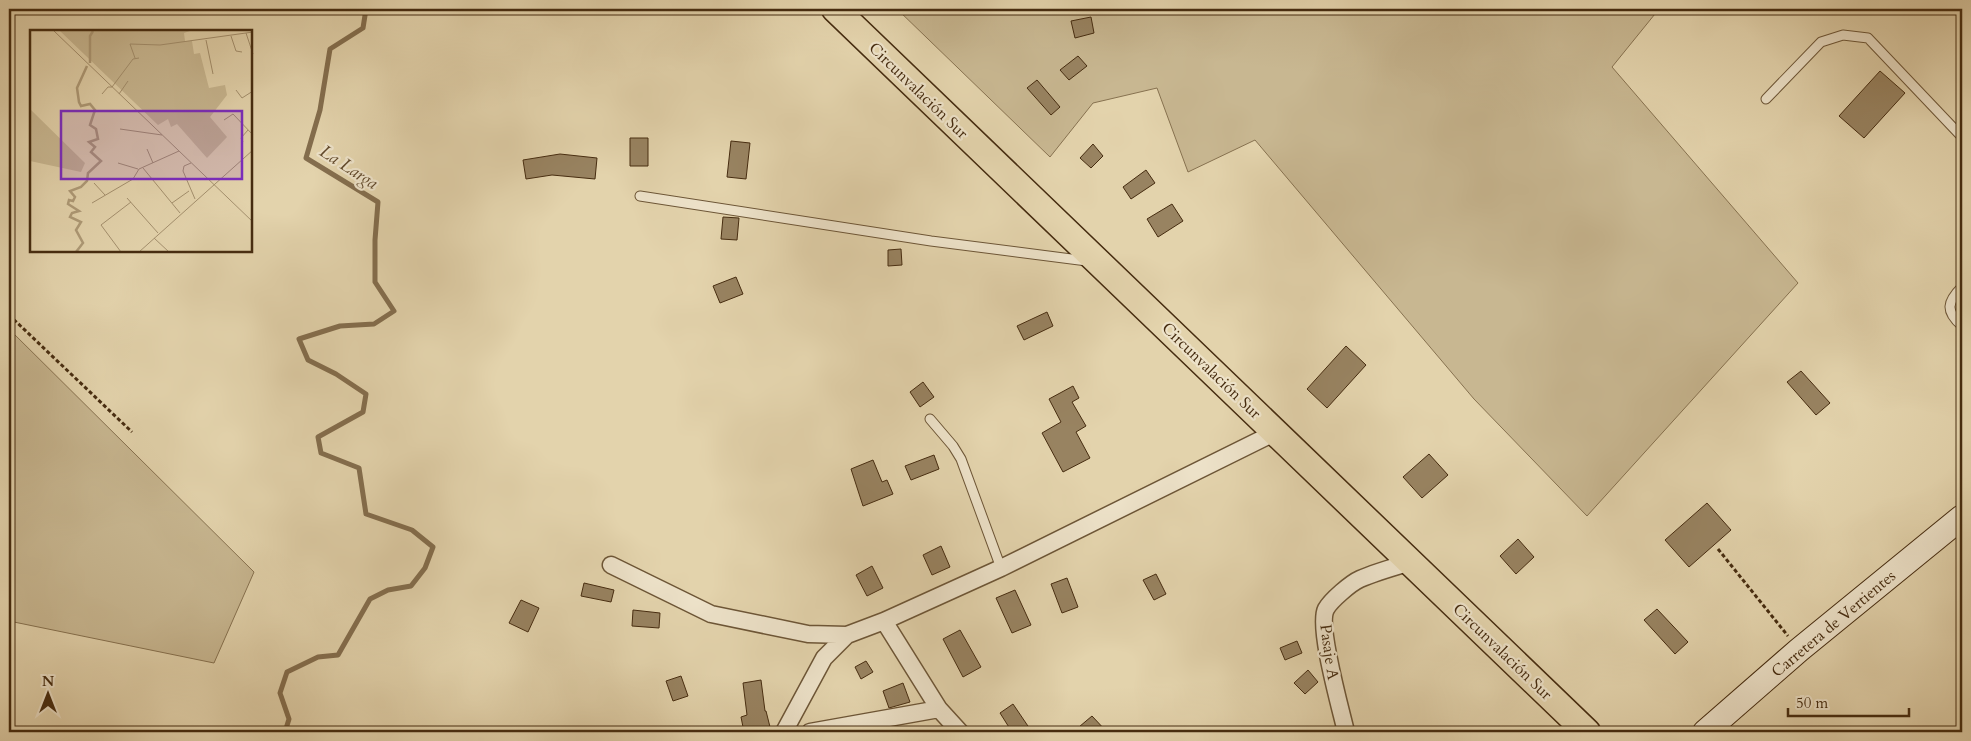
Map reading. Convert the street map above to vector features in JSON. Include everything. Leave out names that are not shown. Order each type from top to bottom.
[{"type":"main road","name":"Circunvalación Sur","points":[[834,9],[1588,732]]},
{"type":"main road","name":"Carretera de Vertientes","points":[[1705,732],[1799,650],[1962,517]]},
{"type":"street","points":[[611,565],[711,614],[808,634],[847,635],[884,621],[1001,568],[1276,432]]},
{"type":"street","name":"Pasaje A","points":[[1346,732],[1327,651],[1324,618],[1326,610],[1335,598],[1359,579],[1411,562]]},
{"type":"street","points":[[884,621],[939,709],[960,732]]},
{"type":"street","points":[[784,732],[824,658],[847,635]]},
{"type":"street","points":[[810,732],[939,709]]},
{"type":"lane","points":[[1766,98],[1821,42],[1843,36],[1868,38],[1962,137]]},
{"type":"lane","points":[[640,196],[931,241],[1100,263]]},
{"type":"lane","points":[[1962,287],[1952,298],[1950,307],[1952,317],[1962,326]]},
{"type":"lane","points":[[930,420],[953,446],[961,459],[1001,568]]},
{"type":"path","points":[[9,315],[132,432]]},
{"type":"path","points":[[1718,548],[1799,650]]},
{"type":"shaded area","points":[[897,9],[1659,9],[1612,67],[1798,283],[1587,516],[1474,399],[1255,140],[1188,172],[1157,88],[1093,103],[1050,157]]},
{"type":"shaded area","points":[[9,329],[254,572],[214,663],[9,621]]},
{"type":"building","points":[[1091,17],[1094,33],[1075,38],[1071,21]]},
{"type":"building","points":[[1078,56],[1087,66],[1069,80],[1060,70]]},
{"type":"building","points":[[1880,71],[1905,93],[1864,138],[1839,116]]},
{"type":"building","points":[[1037,80],[1060,107],[1051,115],[1027,88]]},
{"type":"building","points":[[630,138],[648,138],[648,166],[630,166]]},
{"type":"building","points":[[731,141],[750,143],[746,179],[727,177]]},
{"type":"building","points":[[1093,144],[1103,156],[1091,168],[1080,158]]},
{"type":"building","points":[[560,154],[597,158],[595,179],[552,175],[526,179],[523,160]]},
{"type":"building","points":[[1146,170],[1155,183],[1131,199],[1123,187]]},
{"type":"building","points":[[1172,204],[1183,221],[1158,237],[1147,219]]},
{"type":"building","points":[[723,217],[739,218],[737,240],[721,239]]},
{"type":"building","points":[[901,249],[902,265],[888,266],[888,250]]},
{"type":"building","points":[[736,277],[743,294],[720,303],[713,286]]},
{"type":"building","points":[[1047,312],[1053,326],[1024,340],[1017,326]]},
{"type":"building","points":[[1346,346],[1366,365],[1327,408],[1307,389]]},
{"type":"building","points":[[1801,371],[1830,403],[1816,415],[1787,382]]},
{"type":"building","points":[[923,382],[934,397],[920,407],[910,392]]},
{"type":"building","points":[[1073,386],[1079,398],[1072,402],[1086,426],[1076,432],[1090,458],[1063,472],[1042,433],[1061,422],[1049,399]]},
{"type":"building","points":[[1429,454],[1448,475],[1422,498],[1403,477]]},
{"type":"building","points":[[934,455],[939,469],[911,480],[905,466]]},
{"type":"building","points":[[873,460],[882,482],[887,480],[893,494],[863,506],[851,469]]},
{"type":"building","points":[[1707,503],[1731,530],[1689,567],[1665,540]]},
{"type":"building","points":[[1518,539],[1534,557],[1516,574],[1500,556]]},
{"type":"building","points":[[941,546],[950,567],[932,575],[923,555]]},
{"type":"building","points":[[872,566],[883,588],[867,596],[856,575]]},
{"type":"building","points":[[1156,574],[1166,594],[1154,600],[1143,580]]},
{"type":"building","points":[[1067,578],[1078,607],[1062,613],[1051,584]]},
{"type":"building","points":[[584,583],[614,590],[611,602],[581,596]]},
{"type":"building","points":[[1015,590],[1031,625],[1012,633],[996,598]]},
{"type":"building","points":[[521,600],[539,608],[528,632],[509,623]]},
{"type":"building","points":[[1657,609],[1688,642],[1675,654],[1644,620]]},
{"type":"building","points":[[633,610],[660,613],[659,628],[632,626]]},
{"type":"building","points":[[960,630],[981,667],[963,677],[943,639]]},
{"type":"building","points":[[1297,641],[1302,653],[1285,660],[1280,648]]},
{"type":"building","points":[[866,661],[873,672],[861,679],[855,667]]},
{"type":"building","points":[[1308,670],[1318,682],[1305,694],[1294,683]]},
{"type":"building","points":[[681,676],[688,696],[673,701],[666,681]]},
{"type":"building","points":[[761,680],[765,711],[770,727],[744,732],[741,717],[747,715],[743,683]]},
{"type":"building","points":[[903,683],[910,702],[889,708],[883,691]]},
{"type":"building","points":[[1013,704],[1032,732],[1012,732],[1000,713]]},
{"type":"building","points":[[1092,716],[1107,732],[1073,732]]},
{"type":"waterway","name":"La Larga","points":[[285,732],[289,719],[280,693],[287,672],[318,657],[338,655],[370,599],[388,590],[411,586],[425,568],[433,547],[412,530],[366,514],[359,468],[321,453],[318,437],[363,412],[366,394],[336,374],[308,360],[299,339],[340,326],[374,324],[394,311],[375,282],[375,240],[378,202],[306,158],[320,110],[330,49],[363,28],[366,9]]}]
